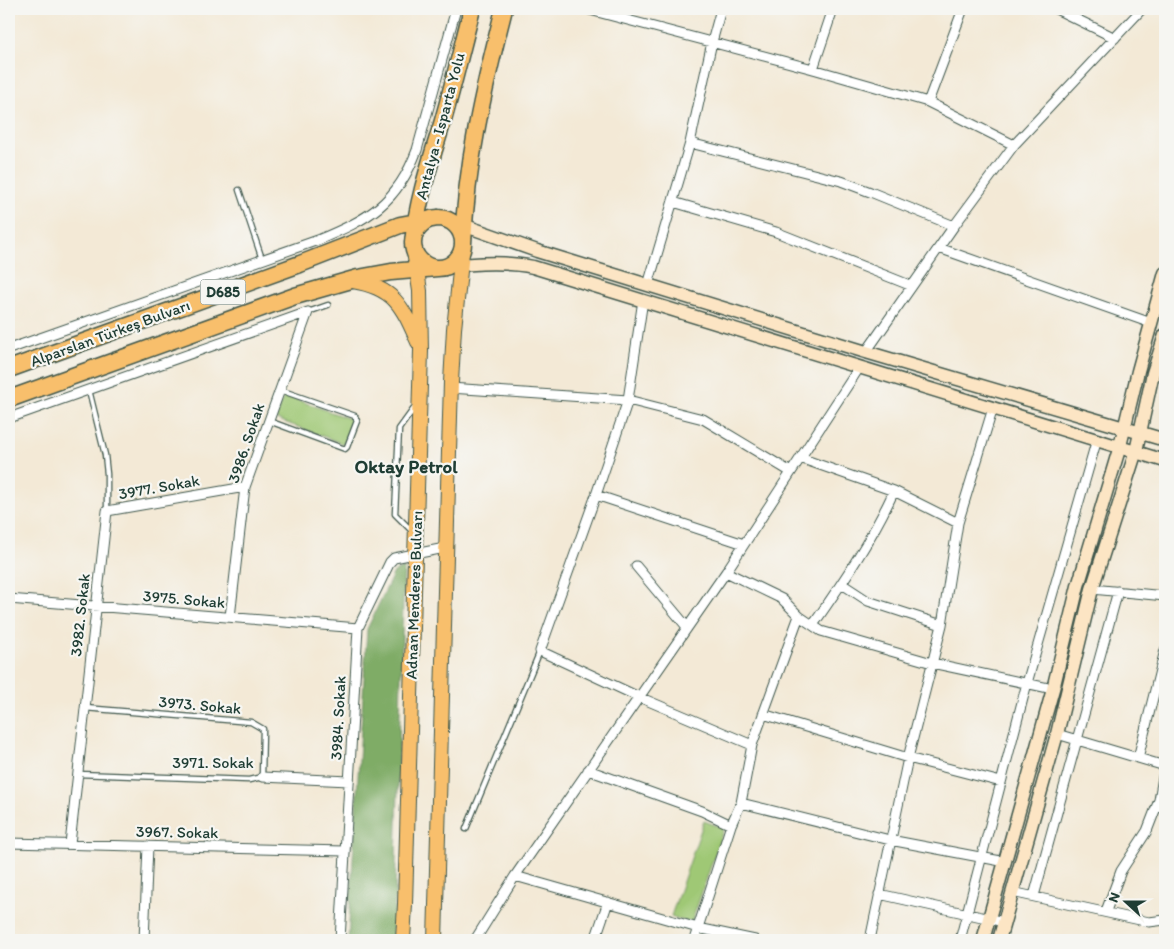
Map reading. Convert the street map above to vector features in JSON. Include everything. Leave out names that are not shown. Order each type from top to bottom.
[{"type":"highway","name":"Antalya - Isparta Yolu","points":[[414,247],[415,221],[472,9]]},
{"type":"highway","name":"Adnan Menderes Bulvarı","points":[[453,260],[464,225],[473,141],[504,9]]},
{"type":"highway","name":"Alparslan Türkeş Bulvarı","points":[[9,369],[267,276],[387,230],[415,221],[442,218]]},
{"type":"highway","points":[[442,218],[459,229],[463,236],[453,260],[423,263],[414,247],[417,229],[430,219],[442,218]]},
{"type":"highway","name":"Alparslan Türkeş Bulvarı","points":[[9,399],[295,296],[350,280],[391,272],[417,270],[453,260]]},
{"type":"main road","points":[[442,218],[537,251],[866,352],[1140,431],[1165,440]]},
{"type":"main road","name":"Adnan Menderes Bulvarı","points":[[403,940],[406,894],[421,347],[420,291],[414,247]]},
{"type":"main road","points":[[453,260],[520,264],[1165,461]]},
{"type":"main road","name":"Adnan Menderes Bulvarı","points":[[435,940],[453,260]]},
{"type":"main road","points":[[984,940],[1053,689],[1078,586],[1120,446],[1123,426],[1165,273]]},
{"type":"main road","points":[[350,280],[370,284],[394,298],[408,318],[421,347]]},
{"type":"main road","points":[[999,940],[1057,734],[1092,589],[1136,451],[1153,373],[1165,336]]},
{"type":"main road","points":[[859,368],[866,352]]},
{"type":"street","points":[[9,349],[346,228],[376,210],[401,185],[410,168],[417,150],[456,9]]},
{"type":"street","points":[[586,9],[813,69],[928,102],[1014,145]]},
{"type":"street","points":[[648,285],[690,143],[721,9]]},
{"type":"street","points":[[813,69],[833,9]]},
{"type":"street","points":[[928,102],[963,9]]},
{"type":"street","points":[[1056,9],[1115,38]]},
{"type":"street","points":[[866,352],[954,226],[1014,145],[1142,9]]},
{"type":"street","points":[[690,143],[841,181],[873,192],[954,226]]},
{"type":"street","points":[[673,202],[776,232],[912,286]]},
{"type":"street","points":[[939,248],[1151,323]]},
{"type":"street","points":[[262,259],[267,276]]},
{"type":"street","points":[[643,300],[628,400],[540,651],[639,697],[752,745]]},
{"type":"street","points":[[9,418],[308,312]]},
{"type":"street","name":"3986. Sokak","points":[[230,617],[245,487],[308,312]]},
{"type":"street","points":[[475,940],[515,876],[726,572],[859,368]]},
{"type":"street","points":[[450,388],[628,400],[703,419],[791,472]]},
{"type":"street","points":[[870,940],[908,758],[942,625],[958,523],[993,408]]},
{"type":"street","points":[[960,940],[1027,683],[1097,439]]},
{"type":"street","points":[[800,458],[894,491],[958,523]]},
{"type":"street","name":"3977. Sokak","points":[[107,511],[245,487]]},
{"type":"street","points":[[812,625],[842,584],[881,519],[894,491]]},
{"type":"street","points":[[596,495],[744,544]]},
{"type":"street","name":"3982. Sokak","points":[[70,844],[107,511]]},
{"type":"street","name":"3984. Sokak","points":[[340,940],[358,628],[390,562],[394,558],[445,548]]},
{"type":"street","points":[[636,566],[687,627]]},
{"type":"street","points":[[726,572],[782,599],[798,616],[821,631],[932,663],[1053,689]]},
{"type":"street","points":[[842,584],[868,601],[942,625]]},
{"type":"street","points":[[1092,589],[1165,596]]},
{"type":"street","points":[[1034,896],[1118,591]]},
{"type":"street","name":"3975. Sokak","points":[[9,599],[358,628]]},
{"type":"street","points":[[694,940],[731,825],[741,803],[752,745],[798,616]]},
{"type":"street","points":[[1138,758],[1165,650]]},
{"type":"street","points":[[763,714],[908,758],[1001,782]]},
{"type":"street","points":[[1057,734],[1165,766],[1159,800],[1147,831],[1122,871],[1106,911]]},
{"type":"street","points":[[588,770],[702,811],[731,825]]},
{"type":"street","name":"3971. Sokak","points":[[262,777],[349,781]]},
{"type":"street","points":[[741,803],[890,840],[1006,862]]},
{"type":"street","name":"3967. Sokak","points":[[9,843],[345,851]]},
{"type":"street","points":[[144,940],[148,846]]},
{"type":"street","points":[[515,876],[698,928],[756,940]]},
{"type":"street","points":[[1012,892],[1150,922],[1165,920]]},
{"type":"street","points":[[880,894],[1004,922]]},
{"type":"street","points":[[595,940],[608,902]]},
{"type":"lane","points":[[238,190],[262,259]]},
{"type":"lane","points":[[308,312],[328,305]]},
{"type":"lane","name":"3982. Sokak","points":[[89,390],[106,464],[107,511]]},
{"type":"lane","points":[[269,421],[346,448],[357,418],[280,390]]},
{"type":"lane","points":[[416,535],[395,514],[399,429],[419,402]]},
{"type":"lane","points":[[466,830],[540,651]]},
{"type":"lane","name":"3973. Sokak","points":[[85,708],[251,722],[263,729],[262,777]]},
{"type":"lane","name":"3971. Sokak","points":[[78,774],[249,780],[262,777]]},
{"type":"green space","points":[[284,395],[353,420],[344,444],[276,419]]},
{"type":"green space","points":[[404,567],[395,900],[392,940],[348,940],[367,629],[394,572]]},
{"type":"green space","points":[[704,821],[724,828],[691,924],[671,916]]},
{"type":"district","name":"Oktay Petrol","points":[[406,466]]}]
